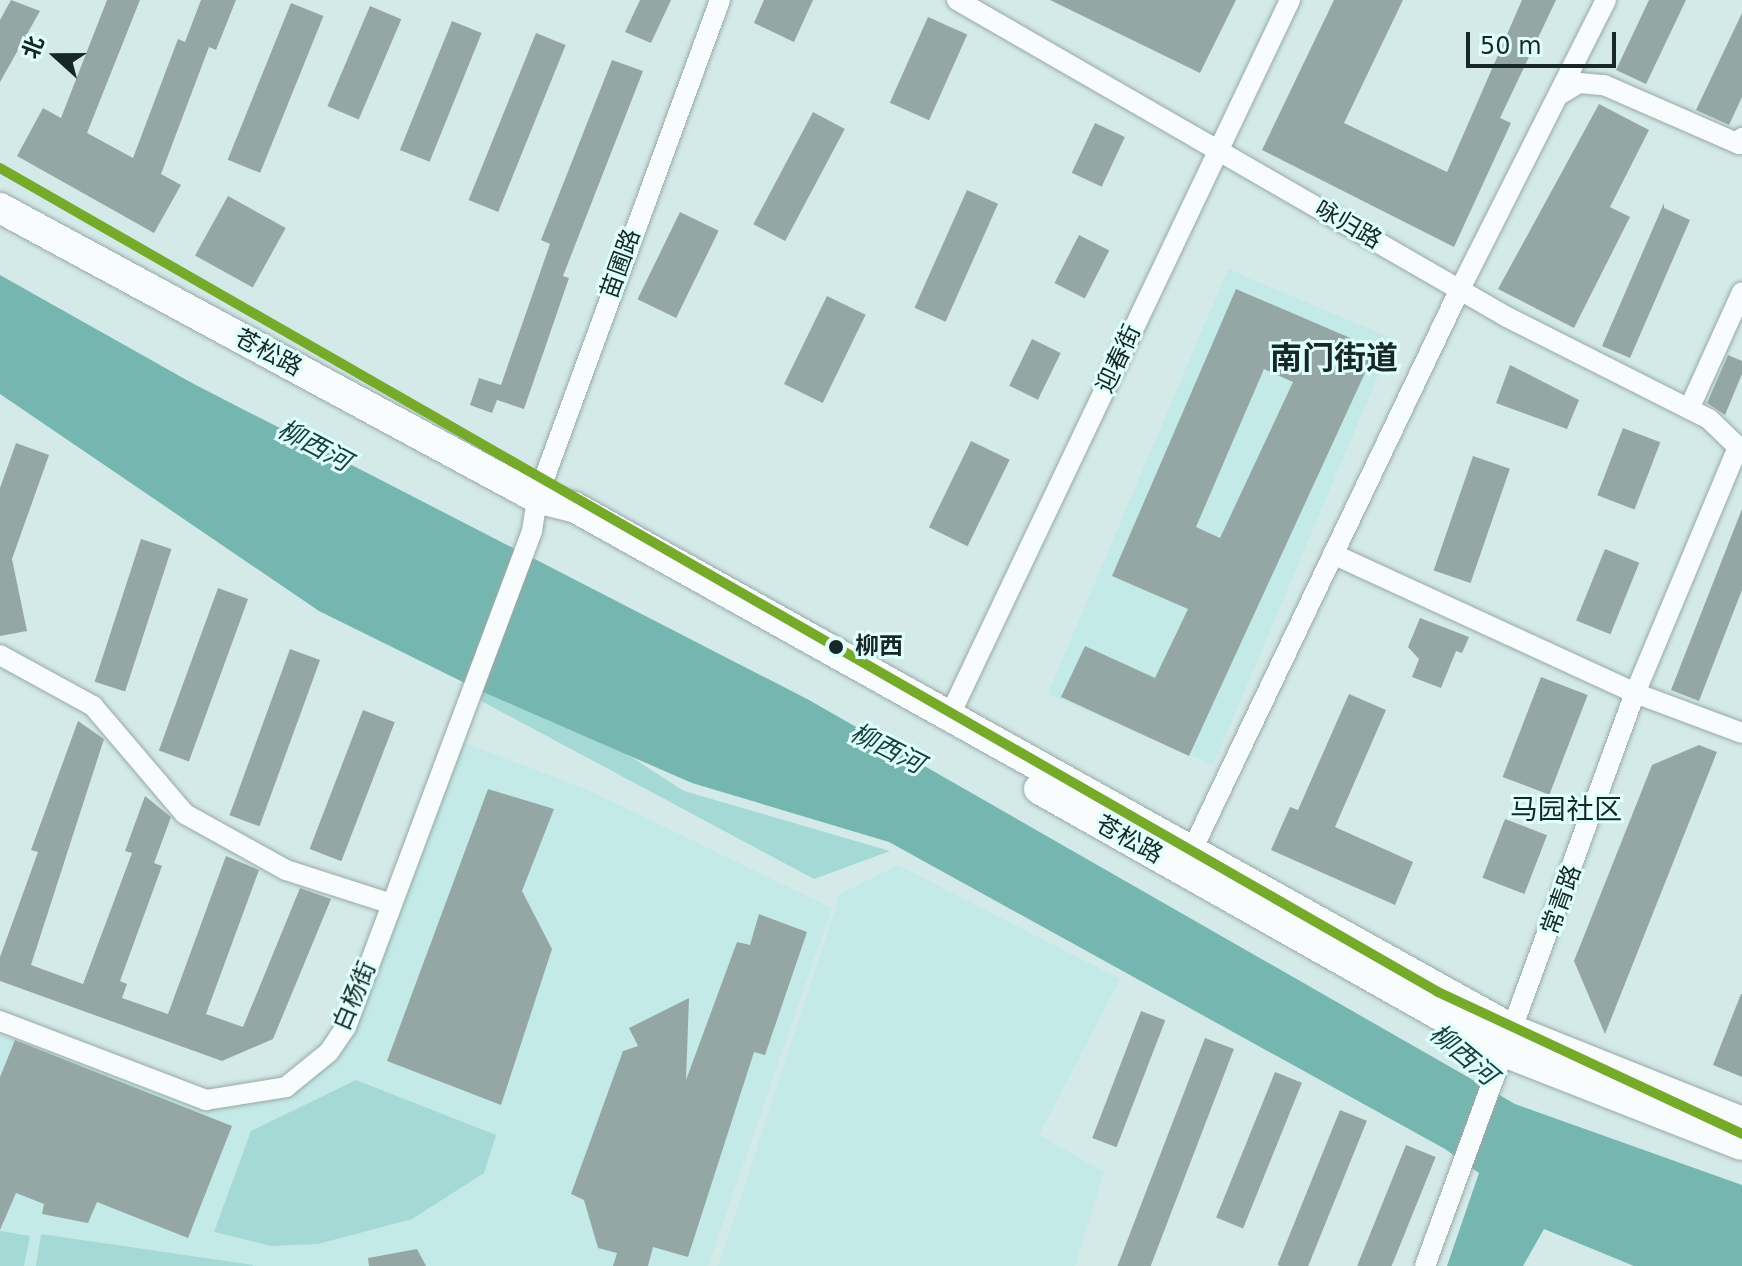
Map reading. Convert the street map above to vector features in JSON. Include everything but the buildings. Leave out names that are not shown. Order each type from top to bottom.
[{"type":"main road","name":"苍松路","points":[[0,208],[537,498],[574,507],[948,719],[1193,848],[1508,1049],[1742,1122]]},
{"type":"main road","name":"苍松路","points":[[537,498],[552,518],[1508,1049],[1742,1145]]},
{"type":"street","name":"苗圃路","points":[[470,695],[532,531],[537,498],[720,0]]},
{"type":"street","name":"咏归路","points":[[957,0],[1460,289],[1689,409],[1738,447]]},
{"type":"street","name":"迎春街","points":[[948,719],[1290,0]]},
{"type":"street","points":[[1193,848],[1460,289],[1606,0]]},
{"type":"street","points":[[1559,95],[1579,83],[1604,85],[1739,144],[1742,138]]},
{"type":"street","points":[[1689,409],[1742,292]]},
{"type":"street","name":"常青路","points":[[1425,1266],[1508,1049],[1635,693],[1738,447]]},
{"type":"street","points":[[1333,554],[1635,693],[1742,733]]},
{"type":"street","points":[[0,655],[93,706],[185,814],[286,870],[392,904]]},
{"type":"street","name":"白杨街","points":[[0,1021],[206,1100],[286,1087],[329,1052],[346,1027],[470,695]]},
{"type":"shaded area","points":[[1228,269],[1394,339],[1213,765],[1047,694]]},
{"type":"shaded area","points":[[483,661],[684,791],[890,851],[814,879],[470,695]]},
{"type":"shaded area","points":[[462,742],[586,789],[832,908],[708,1266],[0,1266],[0,1035],[208,1106],[287,1093],[325,1070],[350,1041]]},
{"type":"shaded area","points":[[898,865],[1120,979],[1039,1135],[1104,1172],[1075,1266],[718,1266],[840,894]]},
{"type":"shaded area","points":[[356,1080],[496,1135],[484,1173],[412,1219],[318,1244],[271,1246],[214,1232],[251,1131]]},
{"type":"shaded area","points":[[0,1231],[30,1236],[24,1266],[0,1266]]},
{"type":"shaded area","points":[[41,1234],[253,1265],[253,1266],[36,1266]]},
{"type":"water","name":"柳西河","points":[[0,275],[192,383],[809,700],[1515,1104],[1742,1185],[1742,1266],[1634,1266],[1544,1229],[1523,1266],[1447,1266],[1479,1173],[1445,1149],[889,842],[692,783],[481,691],[319,611],[0,394]]},
{"type":"transit line","points":[[0,168],[1438,992],[1742,1134]]},
{"type":"place","name":"柳西","points":[[836,647]]},
{"type":"district","name":"南门街道","points":[[1334,358]]},
{"type":"district","name":"马园社区","points":[[1566,810]]}]
